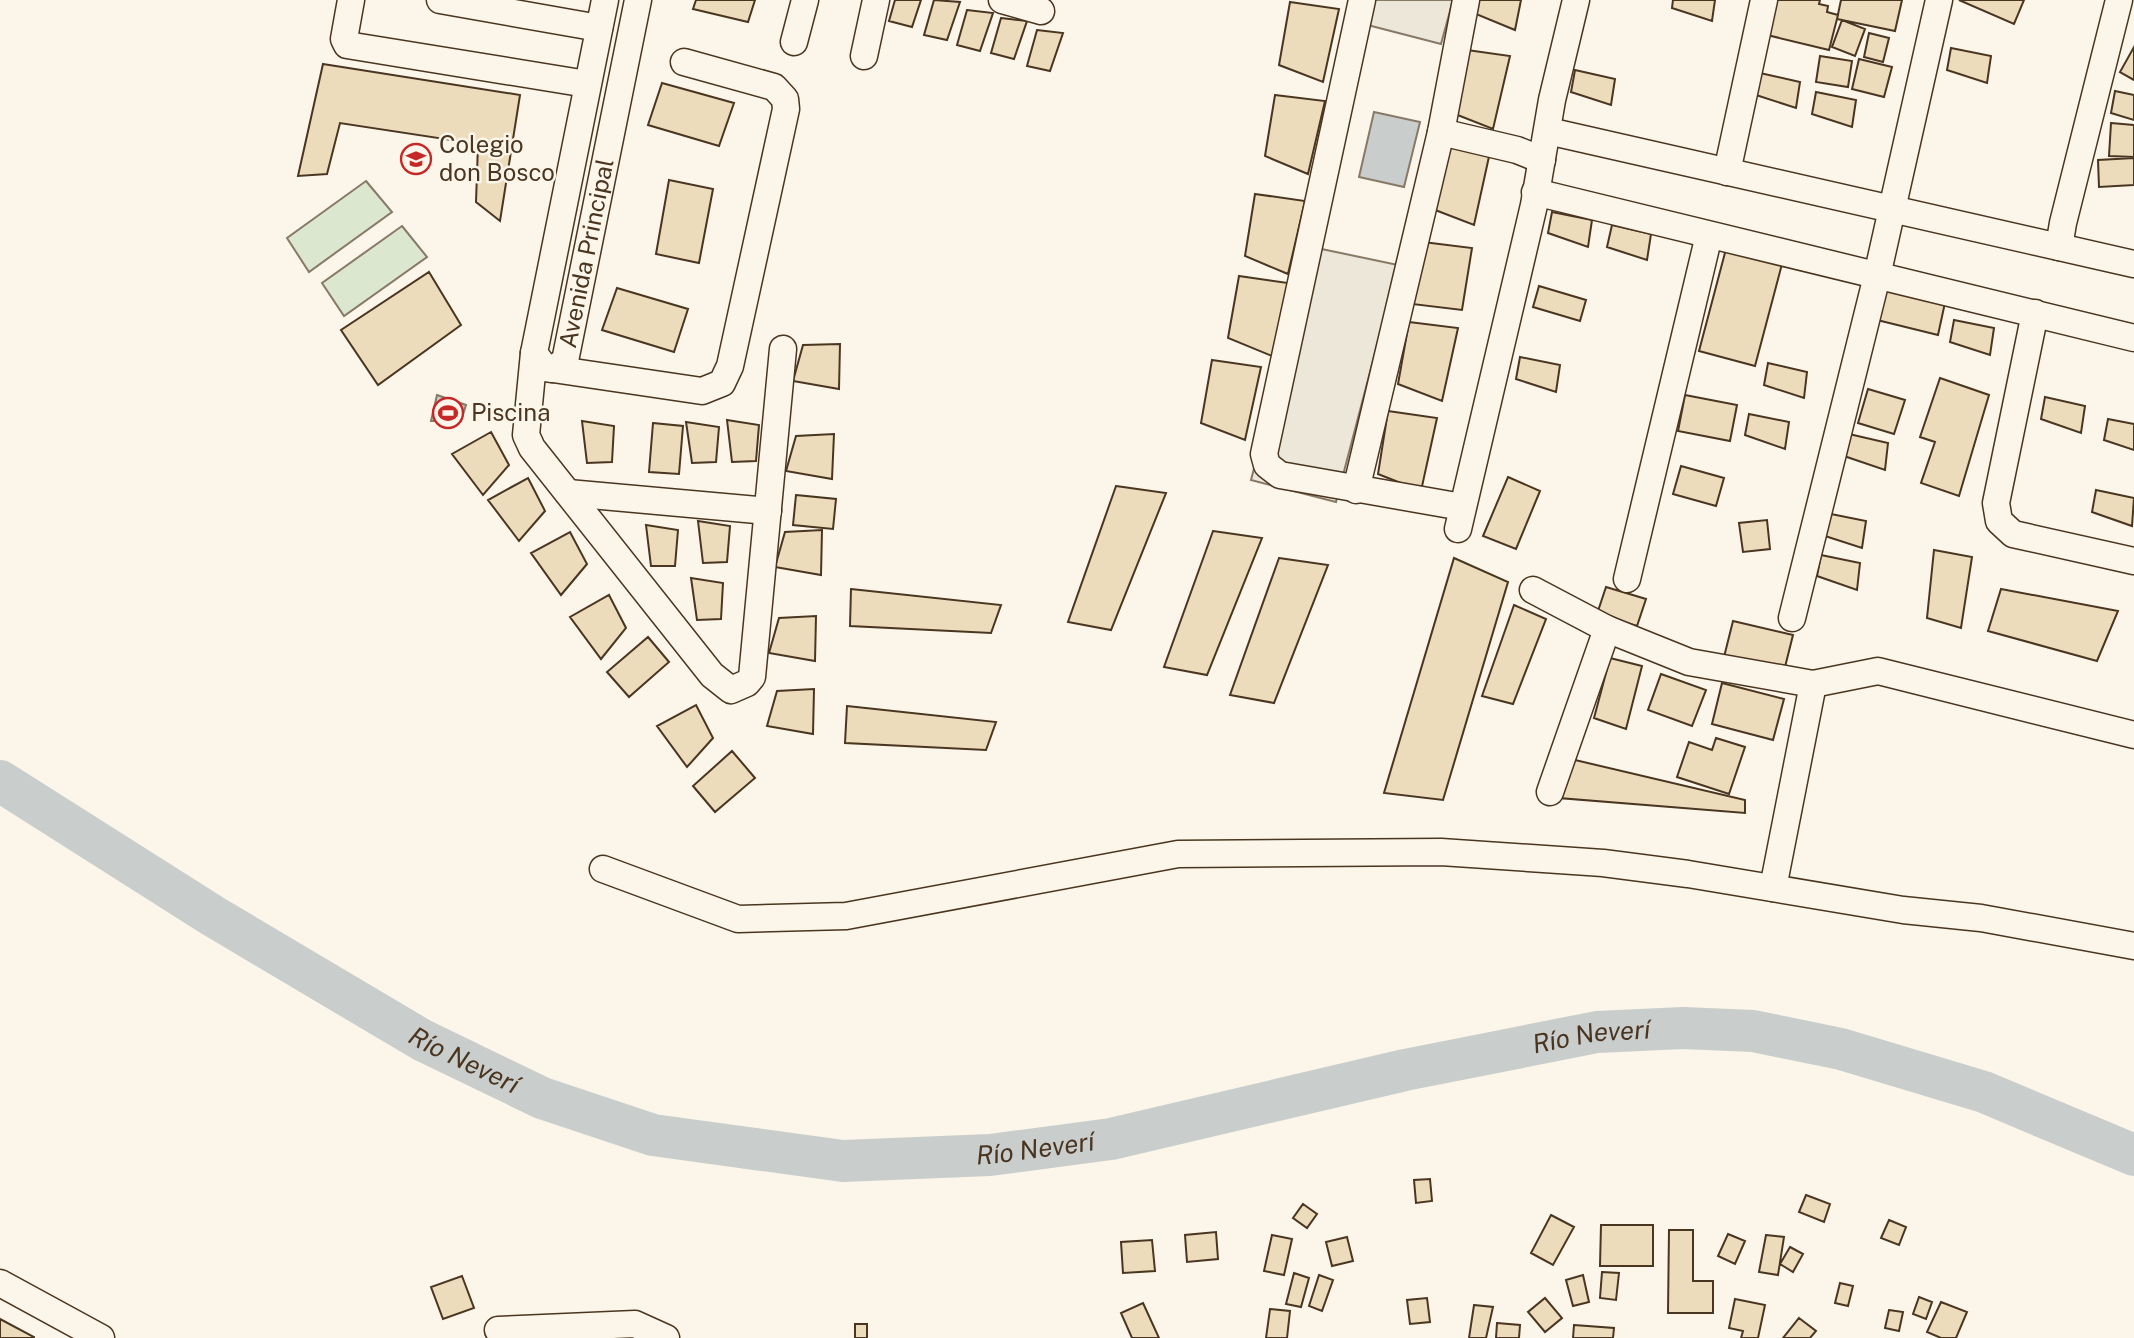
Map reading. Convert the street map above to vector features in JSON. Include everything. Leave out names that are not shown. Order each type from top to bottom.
[{"type":"street","points":[[351,0],[344,39],[347,45],[587,84]]},
{"type":"street","name":"Avenida Principal","points":[[604,0],[587,84],[543,361],[565,361],[638,0]]},
{"type":"street","points":[[794,42],[805,0]]},
{"type":"street","points":[[864,56],[876,0]]},
{"type":"street","points":[[1002,0],[1041,11]]},
{"type":"street","points":[[1362,0],[1264,454],[1267,465],[1280,475],[1356,490],[1460,518],[1576,0]]},
{"type":"street","points":[[1356,490],[1441,132],[1466,0]]},
{"type":"street","points":[[1727,172],[1764,0]]},
{"type":"street","points":[[1792,618],[1877,276],[1939,0]]},
{"type":"street","points":[[2059,247],[2119,0]]},
{"type":"street","points":[[448,1],[599,28]]},
{"type":"street","points":[[684,62],[774,87],[785,99],[786,109],[730,366],[722,383],[702,391],[543,361],[526,435],[532,448],[712,676],[731,690],[747,683],[752,677],[783,349]]},
{"type":"street","points":[[1548,131],[2134,264]]},
{"type":"street","points":[[1441,132],[1517,150],[1542,160]]},
{"type":"street","points":[[1535,192],[2134,338]]},
{"type":"street","points":[[1627,579],[1709,235]]},
{"type":"street","points":[[2035,313],[1996,503],[1999,521],[2013,534],[2134,561]]},
{"type":"street","points":[[568,493],[768,511]]},
{"type":"street","points":[[1533,590],[1607,629],[1689,662],[1813,684],[1878,671],[2134,735]]},
{"type":"street","points":[[1550,792],[1607,629]]},
{"type":"street","points":[[1773,888],[1813,684]]},
{"type":"street","points":[[603,869],[738,919],[846,916],[1178,854],[1441,852],[1603,863],[1903,910],[1980,918],[2134,946]]},
{"type":"street","points":[[0,1283],[101,1338]]},
{"type":"street","points":[[498,1330],[635,1324],[666,1338]]},
{"type":"green space","points":[[366,181],[392,212],[309,272],[287,238]]},
{"type":"green space","points":[[402,226],[427,257],[344,316],[322,283]]},
{"type":"shaded area","points":[[1362,0],[1453,0],[1441,44],[1356,22]]},
{"type":"shaded area","points":[[1374,112],[1420,122],[1404,187],[1359,177]]},
{"type":"shaded area","points":[[1312,247],[1398,265],[1336,502],[1251,480]]},
{"type":"shaded area","name":"Piscina","points":[[437,395],[466,405],[461,421],[431,421]]},
{"type":"building","points":[[696,0],[755,0],[748,22],[693,9]]},
{"type":"building","points":[[895,0],[921,0],[912,27],[889,21]]},
{"type":"building","points":[[934,0],[960,2],[947,40],[924,35]]},
{"type":"building","points":[[1473,0],[1521,0],[1515,30],[1471,12]]},
{"type":"building","points":[[1673,0],[1715,0],[1712,21],[1672,8]]},
{"type":"building","points":[[1776,0],[1820,0],[1819,4],[1828,6],[1827,12],[1838,15],[1829,50],[1767,35]]},
{"type":"building","points":[[1841,0],[1902,0],[1895,31],[1837,19]]},
{"type":"building","points":[[1959,0],[2024,0],[2014,24]]},
{"type":"building","points":[[1290,2],[1339,9],[1323,82],[1279,65]]},
{"type":"building","points":[[967,10],[993,13],[980,51],[957,45]]},
{"type":"building","points":[[1001,18],[1027,21],[1014,59],[991,53]]},
{"type":"building","points":[[1842,20],[1865,29],[1855,56],[1832,47]]},
{"type":"building","points":[[1037,30],[1063,33],[1050,71],[1027,66]]},
{"type":"building","points":[[1869,33],[1889,38],[1883,62],[1864,57]]},
{"type":"building","points":[[2134,47],[2134,80],[2120,72]]},
{"type":"building","points":[[1951,48],[1991,56],[1987,83],[1947,70]]},
{"type":"building","points":[[1460,49],[1510,56],[1493,129],[1450,112]]},
{"type":"building","points":[[1820,56],[1852,61],[1848,87],[1816,82]]},
{"type":"building","points":[[1859,59],[1892,67],[1884,97],[1852,89]]},
{"type":"building","points":[[323,64],[520,95],[500,221],[476,202],[478,144],[340,123],[327,174],[298,176]]},
{"type":"building","points":[[1575,70],[1615,79],[1611,105],[1571,92]]},
{"type":"building","points":[[1760,73],[1800,82],[1796,108],[1756,95]]},
{"type":"building","points":[[662,83],[734,103],[719,146],[648,125]]},
{"type":"building","points":[[2115,91],[2134,95],[2134,120],[2111,113]]},
{"type":"building","points":[[1816,92],[1856,100],[1852,127],[1812,114]]},
{"type":"building","points":[[1275,95],[1325,101],[1308,174],[1265,156]]},
{"type":"building","points":[[2111,123],[2134,125],[2134,157],[2109,156]]},
{"type":"building","points":[[1441,146],[1490,152],[1474,225],[1430,208]]},
{"type":"building","points":[[2134,158],[2134,185],[2099,187],[2098,160]]},
{"type":"building","points":[[669,180],[713,189],[699,263],[656,254]]},
{"type":"building","points":[[1255,194],[1305,201],[1288,274],[1245,256]]},
{"type":"building","points":[[1552,212],[1592,220],[1588,247],[1548,233]]},
{"type":"building","points":[[1612,225],[1651,234],[1647,260],[1607,247]]},
{"type":"building","points":[[1423,242],[1472,248],[1462,310],[1412,304]]},
{"type":"building","points":[[1726,249],[1782,264],[1755,366],[1699,351]]},
{"type":"building","points":[[429,272],[461,325],[378,385],[341,330]]},
{"type":"building","points":[[1239,276],[1288,283],[1272,356],[1228,338]]},
{"type":"building","points":[[1882,284],[1946,298],[1938,335],[1873,319]]},
{"type":"building","points":[[1539,286],[1586,300],[1580,321],[1533,307]]},
{"type":"building","points":[[617,288],[688,309],[674,352],[602,330]]},
{"type":"building","points":[[1954,320],[1994,328],[1990,355],[1950,342]]},
{"type":"building","points":[[1409,322],[1458,328],[1442,401],[1398,384]]},
{"type":"building","points":[[840,344],[839,389],[793,381],[803,345]]},
{"type":"building","points":[[1520,357],[1560,365],[1556,392],[1516,379]]},
{"type":"building","points":[[1212,360],[1261,367],[1245,440],[1201,423]]},
{"type":"building","points":[[1768,363],[1807,372],[1804,398],[1764,385]]},
{"type":"building","points":[[1940,378],[1989,395],[1959,496],[1921,483],[1935,442],[1920,437]]},
{"type":"building","points":[[1868,389],[1905,400],[1894,434],[1858,423]]},
{"type":"building","points":[[1685,395],[1737,405],[1730,441],[1678,431]]},
{"type":"building","points":[[2045,397],[2085,406],[2081,433],[2041,419]]},
{"type":"building","points":[[1388,411],[1437,418],[1421,491],[1378,474]]},
{"type":"building","points":[[1749,414],[1789,422],[1785,449],[1745,435]]},
{"type":"building","points":[[2108,419],[2134,424],[2134,450],[2104,440]]},
{"type":"building","points":[[727,420],[759,425],[756,461],[732,462]]},
{"type":"building","points":[[582,421],[614,426],[612,462],[587,463]]},
{"type":"building","points":[[686,422],[719,427],[716,462],[692,463]]},
{"type":"building","points":[[653,423],[683,426],[679,474],[649,472]]},
{"type":"building","points":[[491,432],[509,465],[483,495],[452,454]]},
{"type":"building","points":[[834,434],[832,479],[786,471],[796,436]]},
{"type":"building","points":[[1849,434],[1888,443],[1885,470],[1844,456]]},
{"type":"building","points":[[1681,466],[1724,478],[1716,506],[1673,494]]},
{"type":"building","points":[[1508,477],[1540,491],[1516,549],[1483,536]]},
{"type":"building","points":[[528,478],[545,511],[519,541],[488,500]]},
{"type":"building","points":[[1116,486],[1166,493],[1111,630],[1068,622]]},
{"type":"building","points":[[2096,490],[2134,498],[2132,526],[2092,512]]},
{"type":"building","points":[[796,495],[836,499],[833,529],[793,525]]},
{"type":"building","points":[[1826,513],[1866,521],[1862,548],[1822,535]]},
{"type":"building","points":[[1767,520],[1770,549],[1743,552],[1739,523]]},
{"type":"building","points":[[698,521],[730,526],[727,562],[703,563]]},
{"type":"building","points":[[646,525],[678,530],[675,566],[651,566]]},
{"type":"building","points":[[822,530],[821,575],[775,567],[785,532]]},
{"type":"building","points":[[1213,531],[1262,538],[1207,675],[1164,667]]},
{"type":"building","points":[[570,532],[587,564],[561,595],[531,553]]},
{"type":"building","points":[[1934,550],[1972,557],[1961,628],[1927,618]]},
{"type":"building","points":[[1821,555],[1860,563],[1857,590],[1817,576]]},
{"type":"building","points":[[1279,558],[1328,565],[1274,703],[1230,695]]},
{"type":"building","points":[[1454,558],[1508,582],[1443,800],[1384,793]]},
{"type":"building","points":[[691,578],[723,583],[721,619],[697,620]]},
{"type":"building","points":[[1606,587],[1646,599],[1637,626],[1597,614]]},
{"type":"building","points":[[851,589],[1001,605],[991,633],[850,626]]},
{"type":"building","points":[[2001,589],[2118,611],[2097,661],[1988,631]]},
{"type":"building","points":[[609,595],[626,628],[601,659],[570,617]]},
{"type":"building","points":[[1514,605],[1546,619],[1513,704],[1482,696]]},
{"type":"building","points":[[816,616],[815,661],[769,653],[779,618]]},
{"type":"building","points":[[1733,621],[1793,635],[1784,671],[1724,657]]},
{"type":"building","points":[[648,637],[669,662],[629,697],[607,672]]},
{"type":"building","points":[[1610,658],[1642,666],[1626,729],[1594,718]]},
{"type":"building","points":[[1661,674],[1706,690],[1692,726],[1648,710]]},
{"type":"building","points":[[1722,683],[1784,699],[1773,740],[1712,724]]},
{"type":"building","points":[[814,689],[813,734],[767,726],[777,691]]},
{"type":"building","points":[[696,705],[713,738],[687,767],[657,726]]},
{"type":"building","points":[[847,706],[996,722],[986,750],[845,743]]},
{"type":"building","points":[[1716,738],[1745,747],[1729,794],[1677,777],[1689,742],[1712,750]]},
{"type":"building","points":[[732,751],[755,778],[715,812],[693,786]]},
{"type":"building","points":[[1575,760],[1745,800],[1745,813],[1559,798]]},
{"type":"building","points":[[1430,1179],[1432,1201],[1416,1203],[1414,1180]]},
{"type":"building","points":[[1806,1195],[1830,1204],[1824,1222],[1799,1212]]},
{"type":"building","points":[[1303,1204],[1317,1214],[1307,1228],[1293,1218]]},
{"type":"building","points":[[1551,1215],[1574,1227],[1553,1265],[1531,1253]]},
{"type":"building","points":[[1889,1220],[1906,1227],[1899,1245],[1881,1238]]},
{"type":"building","points":[[1601,1225],[1653,1225],[1653,1266],[1600,1266]]},
{"type":"building","points":[[1669,1230],[1693,1230],[1693,1281],[1713,1281],[1713,1313],[1668,1313]]},
{"type":"building","points":[[1216,1232],[1218,1259],[1187,1262],[1185,1235]]},
{"type":"building","points":[[1728,1234],[1745,1241],[1735,1264],[1718,1256]]},
{"type":"building","points":[[1272,1235],[1292,1239],[1284,1275],[1264,1271]]},
{"type":"building","points":[[1766,1235],[1784,1237],[1778,1275],[1759,1272]]},
{"type":"building","points":[[1347,1237],[1353,1261],[1332,1266],[1326,1242]]},
{"type":"building","points":[[1152,1240],[1155,1271],[1123,1273],[1121,1242]]},
{"type":"building","points":[[1790,1247],[1803,1254],[1793,1272],[1780,1264]]},
{"type":"building","points":[[1602,1272],[1619,1273],[1616,1300],[1600,1298]]},
{"type":"building","points":[[1294,1273],[1309,1278],[1301,1307],[1286,1304]]},
{"type":"building","points":[[1319,1275],[1333,1280],[1322,1311],[1309,1306]]},
{"type":"building","points":[[1583,1275],[1589,1302],[1573,1306],[1566,1280]]},
{"type":"building","points":[[462,1276],[474,1308],[443,1319],[431,1287]]},
{"type":"building","points":[[1840,1283],[1853,1286],[1848,1306],[1835,1303]]},
{"type":"building","points":[[1919,1297],[1932,1302],[1926,1319],[1913,1314]]},
{"type":"building","points":[[1427,1298],[1430,1322],[1410,1324],[1407,1300]]},
{"type":"building","points":[[1545,1298],[1562,1318],[1545,1332],[1528,1312]]},
{"type":"building","points":[[1735,1299],[1765,1305],[1758,1338],[1741,1338],[1743,1331],[1729,1328]]},
{"type":"building","points":[[1941,1302],[1967,1312],[1956,1338],[1941,1338],[1927,1332]]},
{"type":"building","points":[[1143,1303],[1159,1338],[1132,1338],[1121,1313]]},
{"type":"building","points":[[1474,1305],[1493,1307],[1486,1338],[1469,1338]]},
{"type":"building","points":[[1270,1309],[1290,1311],[1287,1338],[1266,1338]]},
{"type":"building","points":[[1889,1310],[1903,1312],[1899,1331],[1885,1328]]},
{"type":"building","points":[[1799,1318],[1816,1331],[1810,1338],[1783,1338]]},
{"type":"building","points":[[0,1319],[34,1337],[34,1338],[0,1338]]},
{"type":"building","points":[[1497,1323],[1520,1325],[1519,1338],[1496,1338]]},
{"type":"building","points":[[855,1324],[867,1324],[867,1338],[855,1338]]},
{"type":"building","points":[[1574,1325],[1614,1328],[1613,1338],[1573,1338]]},
{"type":"waterway","name":"Río Neverí","points":[[0,781],[213,916],[422,1040],[542,1098],[653,1135],[843,1161],[990,1155],[1111,1139],[1405,1070],[1597,1032],[1683,1028],[1753,1031],[1841,1049],[1984,1092],[2134,1155]]},
{"type":"place","name":"Colegio don Bosco","points":[[416,159]]},
{"type":"place","name":"Piscina","points":[[448,413]]}]
